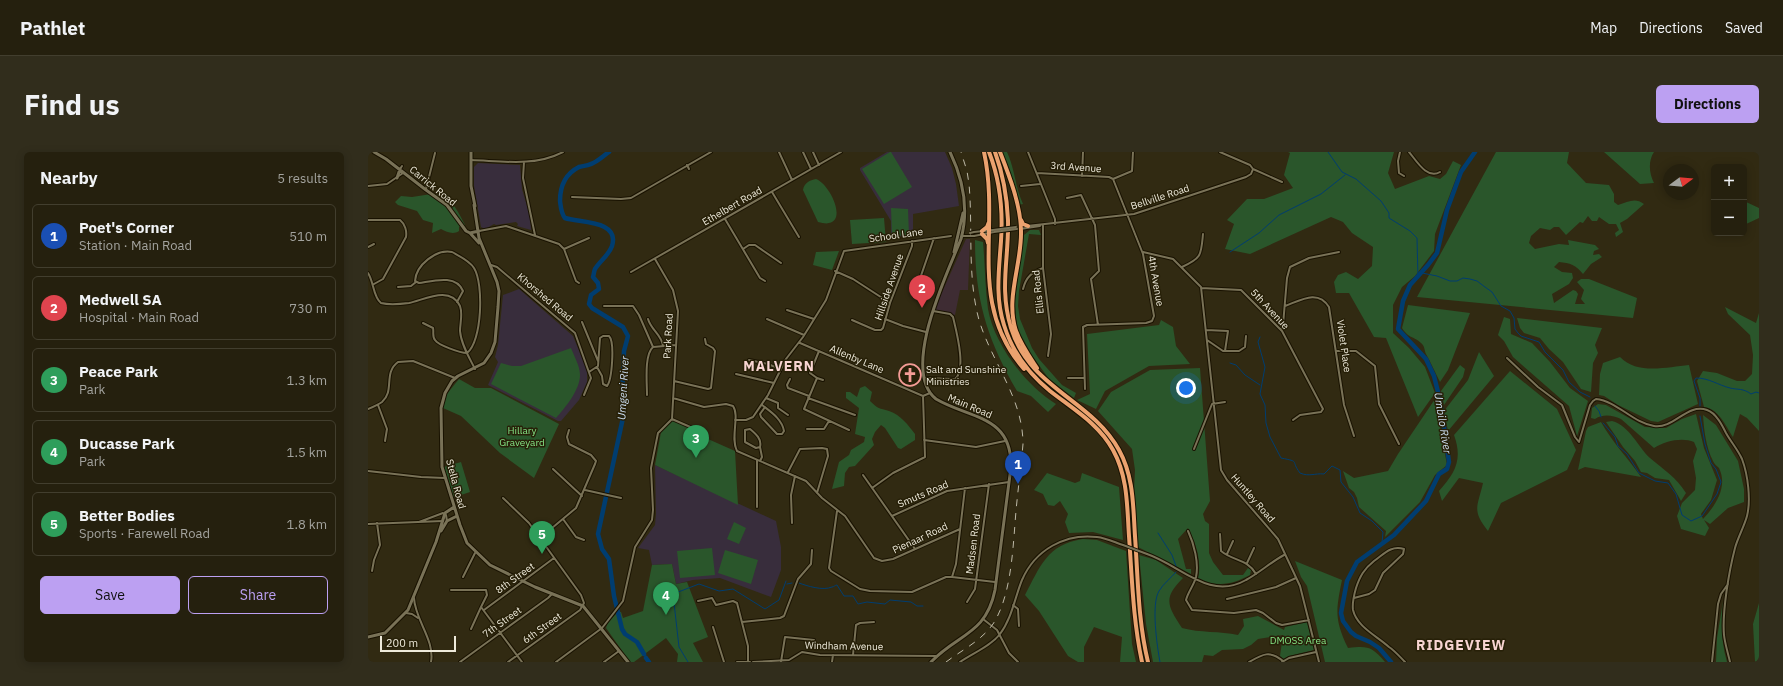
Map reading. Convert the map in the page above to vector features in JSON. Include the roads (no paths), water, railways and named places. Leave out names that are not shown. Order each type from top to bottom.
[{"type":"highway","points":[[984,152],[989,179],[990,220],[992,231],[989,247],[990,297],[1000,333],[1011,352],[1026,371],[1048,392],[1063,401]]},
{"type":"highway","points":[[989,152],[998,183],[1001,203],[1001,241],[998,289],[1004,326],[1014,348],[1025,366],[1038,380],[1100,430],[1113,450],[1122,471],[1126,495],[1135,618],[1142,662]]},
{"type":"highway","points":[[995,152],[1000,167],[1007,206],[1008,236],[1004,281],[1006,306],[1016,340],[1027,360],[1041,376],[1101,424],[1110,435],[1124,460],[1132,490],[1140,616],[1148,662]]},
{"type":"highway","points":[[1000,152],[1019,215],[1023,224],[1028,227],[1021,239],[1012,301],[1013,316],[1020,341],[1041,376]]},
{"type":"highway","points":[[1019,215],[1021,239]]},
{"type":"highway","points":[[989,247],[987,239],[982,233],[990,220]]},
{"type":"main road","name":"Carrick Road","points":[[374,152],[400,169],[447,205],[462,226],[482,247]]},
{"type":"main road","points":[[455,378],[475,369],[488,358],[495,342],[498,292],[491,265],[482,247],[478,232],[470,186],[472,152]]},
{"type":"main road","points":[[930,393],[923,378],[924,344],[926,332],[960,235],[964,203],[961,182],[950,152]]},
{"type":"main road","points":[[397,178],[400,169]]},
{"type":"main road","points":[[470,233],[478,232]]},
{"type":"main road","name":"Stella Road","points":[[455,378],[448,385],[441,408],[441,457],[445,478],[466,540],[475,553],[490,565],[523,582],[584,606],[628,662]]},
{"type":"main road","name":"Main Road","points":[[930,393],[940,401],[992,423],[1000,431],[1006,441],[1011,460],[996,582],[992,599],[983,619]]},
{"type":"main road","points":[[368,637],[385,632],[406,613],[436,542],[445,513],[454,507]]},
{"type":"main road","points":[[436,542],[449,521],[457,516]]},
{"type":"main road","points":[[449,521],[460,525]]},
{"type":"main road","points":[[931,662],[972,631],[983,619]]},
{"type":"street","points":[[471,160],[524,162],[544,160],[563,152]]},
{"type":"street","points":[[706,155],[710,152]]},
{"type":"street","points":[[572,197],[626,199],[645,191],[698,159],[706,155],[708,157],[710,152]]},
{"type":"street","points":[[779,152],[792,180]]},
{"type":"street","points":[[803,152],[812,169]]},
{"type":"street","points":[[813,152],[819,165]]},
{"type":"street","name":"Ethelbert Road","points":[[631,272],[841,152]]},
{"type":"street","points":[[1028,152],[1055,219],[1055,224]]},
{"type":"street","points":[[1082,176],[1083,152]]},
{"type":"street","points":[[1113,179],[1132,171],[1133,152]]},
{"type":"street","points":[[1220,152],[1250,164],[1253,169],[1282,182]]},
{"type":"street","points":[[1400,152],[1398,168],[1399,173],[1404,176]]},
{"type":"street","points":[[1409,152],[1425,171],[1435,174],[1440,172]]},
{"type":"street","points":[[426,190],[435,153]]},
{"type":"street","points":[[524,162],[523,178],[535,235]]},
{"type":"street","points":[[687,165],[689,169]]},
{"type":"street","name":"Bellville Road","points":[[960,235],[974,236],[992,231],[1128,216],[1246,176],[1252,173],[1253,169]]},
{"type":"street","points":[[368,186],[387,184],[403,172]]},
{"type":"street","name":"3rd Avenue","points":[[1037,173],[1109,177],[1113,179]]},
{"type":"street","name":"4th Avenue","points":[[1098,325],[1146,323],[1153,319],[1154,316],[1143,252],[1113,179]]},
{"type":"street","points":[[1021,186],[1040,184]]},
{"type":"street","points":[[772,192],[799,237]]},
{"type":"street","points":[[1067,198],[1080,195],[1094,220],[1100,271],[1091,279],[1098,325],[1086,326],[1082,329],[1085,389]]},
{"type":"street","points":[[725,219],[760,278],[765,281]]},
{"type":"street","points":[[368,220],[400,220],[404,223],[406,232],[406,238],[383,278],[374,284]]},
{"type":"street","name":"Ellis Road","points":[[1043,225],[1043,268],[1051,334],[1048,356]]},
{"type":"street","points":[[478,232],[506,226],[559,244],[564,249],[576,281],[579,283]]},
{"type":"street","name":"Bellville Road","points":[[961,231],[982,233]]},
{"type":"street","points":[[1182,267],[1195,261],[1199,257],[1203,234]]},
{"type":"street","name":"School Lane","points":[[836,271],[844,251],[951,236]]},
{"type":"street","points":[[564,249],[589,238]]},
{"type":"street","points":[[914,296],[934,238]]},
{"type":"street","name":"Hillside Avenue","points":[[852,320],[879,330],[883,328],[890,303],[912,246],[912,241]]},
{"type":"street","points":[[368,247],[374,244]]},
{"type":"street","points":[[743,249],[751,245],[755,245],[780,263]]},
{"type":"street","points":[[416,282],[415,278],[419,269],[432,255],[440,252],[452,252],[473,266],[480,281],[481,303],[474,345],[467,353]]},
{"type":"street","points":[[1143,252],[1170,257],[1182,267],[1201,288]]},
{"type":"street","points":[[1281,330],[1283,325],[1288,272],[1291,266],[1309,258],[1339,252]]},
{"type":"street","name":"Park Road","points":[[655,259],[673,290],[677,304],[678,315],[672,419]]},
{"type":"street","name":"Khorshed Road","points":[[491,265],[497,267],[574,333],[589,372]]},
{"type":"street","points":[[1023,289],[1025,281],[1030,275],[1043,268]]},
{"type":"street","points":[[673,398],[704,407],[730,405],[736,412],[735,420],[749,419],[753,417],[766,398],[780,369],[790,353],[800,343],[826,300],[836,271],[853,279],[890,303]]},
{"type":"street","points":[[368,273],[374,284],[377,299],[384,304],[406,303],[423,297],[438,295],[448,296],[456,302],[460,309],[460,332],[467,353],[475,369]]},
{"type":"street","points":[[398,287],[411,286],[416,282],[444,280],[458,284],[462,289],[463,293],[456,302]]},
{"type":"street","name":"Huntley Road","points":[[1201,288],[1220,464],[1223,476],[1274,534],[1302,592],[1319,662]]},
{"type":"street","name":"5th Avenue","points":[[1201,288],[1240,290],[1281,330],[1323,409],[1321,412],[1300,415],[1293,420]]},
{"type":"street","name":"Violet Place","points":[[1285,306],[1311,297],[1319,297],[1324,300],[1331,312],[1344,405],[1354,436]]},
{"type":"street","points":[[604,306],[633,306],[639,315],[653,347]]},
{"type":"street","points":[[787,310],[814,319]]},
{"type":"street","points":[[923,378],[951,380],[955,379],[959,375],[960,355],[952,314],[933,311]]},
{"type":"street","points":[[648,319],[649,324],[662,340],[663,346]]},
{"type":"street","points":[[767,319],[804,335]]},
{"type":"street","points":[[885,319],[903,326],[926,332]]},
{"type":"street","points":[[582,322],[599,362]]},
{"type":"street","points":[[423,323],[430,325],[433,328],[433,337],[436,342],[458,352],[467,353]]},
{"type":"street","points":[[1206,330],[1228,331],[1225,351]]},
{"type":"street","points":[[584,395],[590,381],[589,372],[597,367],[599,362],[600,338],[603,336],[609,336],[612,342],[611,378],[607,386],[603,384],[602,376],[597,367]]},
{"type":"street","points":[[1207,340],[1219,350],[1242,350],[1245,346],[1246,336]]},
{"type":"street","points":[[674,380],[708,389],[711,388],[715,351],[706,344],[705,339]]},
{"type":"street","name":"Allenby Lane","points":[[800,343],[923,396]]},
{"type":"street","points":[[647,395],[648,361],[650,350],[653,347],[676,345]]},
{"type":"street","points":[[819,351],[810,372],[811,375],[823,380]]},
{"type":"street","points":[[1336,351],[1356,351],[1373,364],[1376,372],[1379,404],[1399,444]]},
{"type":"street","points":[[1507,358],[1538,387],[1562,405],[1573,434],[1579,442],[1590,405],[1594,399],[1602,400],[1644,424],[1654,426],[1667,425],[1692,410],[1703,409],[1712,413],[1741,458],[1748,487],[1747,516],[1736,546],[1728,583],[1724,634],[1730,662]]},
{"type":"street","points":[[749,360],[768,364],[780,369]]},
{"type":"street","points":[[368,409],[378,405],[384,400],[389,392],[390,371],[400,362],[413,361],[455,378]]},
{"type":"street","points":[[736,374],[774,383]]},
{"type":"street","points":[[817,378],[804,407],[805,410],[848,430]]},
{"type":"street","points":[[1068,378],[1084,378]]},
{"type":"street","points":[[790,379],[787,385],[788,388],[855,415]]},
{"type":"street","points":[[872,488],[893,473],[925,457],[923,396],[930,393]]},
{"type":"street","points":[[766,398],[778,403],[778,408],[788,415]]},
{"type":"street","points":[[1194,449],[1214,403],[1225,402]]},
{"type":"street","points":[[378,405],[387,429],[385,441]]},
{"type":"street","points":[[762,405],[765,407],[782,422],[784,430],[782,434],[777,434],[761,418],[760,414],[765,407]]},
{"type":"street","points":[[556,662],[602,628],[619,607],[624,597],[635,547],[652,520],[654,510],[651,468],[658,433],[672,419],[704,433]]},
{"type":"street","name":"Pienaar Road","points":[[735,420],[735,446],[737,451],[806,481],[837,511],[845,516],[871,554],[878,560],[889,560],[960,529]]},
{"type":"street","points":[[807,429],[824,429],[829,422]]},
{"type":"street","points":[[760,447],[756,448],[745,442],[745,430],[750,429],[760,441],[762,457],[760,461]]},
{"type":"street","points":[[540,538],[576,508],[594,468],[596,460],[591,455],[569,444],[567,437],[569,430]]},
{"type":"street","points":[[924,440],[976,448],[1006,441]]},
{"type":"street","points":[[788,472],[800,449],[827,449],[828,456],[817,493]]},
{"type":"street","points":[[757,460],[757,507]]},
{"type":"street","points":[[553,469],[582,496]]},
{"type":"street","points":[[368,471],[421,478],[445,478]]},
{"type":"street","points":[[863,475],[915,549]]},
{"type":"street","points":[[792,523],[791,495],[795,476]]},
{"type":"street","name":"Smuts Road","points":[[892,516],[945,491],[1009,482]]},
{"type":"street","name":"Madsen Road","points":[[967,602],[975,590],[977,580],[989,484]]},
{"type":"street","points":[[952,576],[956,564],[965,488]]},
{"type":"street","points":[[585,490],[621,498]]},
{"type":"street","points":[[503,498],[526,520],[540,538],[581,595],[584,606]]},
{"type":"street","points":[[837,511],[829,568],[831,571],[860,589],[870,592],[912,592],[952,576],[996,582]]},
{"type":"street","points":[[368,524],[449,521],[445,513],[441,513],[419,522]]},
{"type":"street","points":[[563,519],[576,537],[584,540]]},
{"type":"street","points":[[372,571],[374,560],[380,545],[378,523]]},
{"type":"street","points":[[1188,531],[1197,568],[1195,580],[1187,597],[1187,604],[1192,610],[1234,613],[1256,610],[1276,623],[1282,625],[1309,620]]},
{"type":"street","points":[[1220,534],[1221,551],[1247,563],[1256,574]]},
{"type":"street","points":[[960,662],[993,641],[1000,634],[1027,571],[1036,558],[1053,545],[1069,538],[1087,536],[1103,538],[1160,559],[1195,580],[1210,586],[1225,586],[1245,581],[1284,555]]},
{"type":"street","points":[[1226,554],[1232,541]]},
{"type":"street","points":[[1247,563],[1254,548]]},
{"type":"street","points":[[1354,598],[1369,594],[1375,590],[1383,574],[1403,554],[1404,549],[1397,548],[1385,551],[1366,568],[1360,576],[1354,598],[1353,611],[1360,623],[1392,648],[1405,662]]},
{"type":"street","points":[[742,622],[780,618],[784,616],[798,578],[811,564],[812,550]]},
{"type":"street","points":[[463,577],[475,553]]},
{"type":"street","name":"8th Street","points":[[484,610],[554,558]]},
{"type":"street","points":[[1227,599],[1276,587],[1296,578]]},
{"type":"street","points":[[1712,662],[1718,604],[1728,583]]},
{"type":"street","points":[[451,590],[485,590],[487,595],[471,629]]},
{"type":"street","name":"7th Street","points":[[460,662],[548,598],[552,593]]},
{"type":"street","points":[[414,597],[415,608],[430,644],[432,654],[430,662]]},
{"type":"street","points":[[698,601],[712,598],[716,605],[736,601],[748,646],[750,662]]},
{"type":"street","points":[[1013,605],[1018,609],[1019,626]]},
{"type":"street","name":"6th Street","points":[[508,662],[584,606]]},
{"type":"street","points":[[481,607],[522,662]]},
{"type":"street","points":[[406,613],[412,614],[419,619]]},
{"type":"street","points":[[983,619],[996,628],[1009,653],[1018,662]]},
{"type":"street","points":[[853,655],[856,625],[860,623],[874,622]]},
{"type":"street","points":[[713,627],[724,662]]},
{"type":"street","points":[[781,661],[785,637],[814,640]]},
{"type":"street","points":[[604,662],[619,651]]},
{"type":"street","name":"Windham Avenue","points":[[736,662],[781,661],[791,659],[802,652],[833,655],[937,656]]},
{"type":"street","points":[[1249,662],[1260,656],[1269,654],[1276,655],[1283,661],[1316,652]]},
{"type":"street","points":[[832,662],[833,655]]},
{"type":"waterway","name":"Umgeni River","points":[[609,152],[596,162],[579,167],[570,173],[562,186],[560,201],[565,218],[605,227],[610,231],[613,238],[611,249],[595,270],[593,277],[598,283],[599,289],[591,295],[589,304],[592,308],[623,327],[628,336],[624,351],[622,399],[624,413],[598,534],[602,549],[609,559],[614,596],[622,629],[625,634],[637,642],[644,654]]},
{"type":"waterway","points":[[1328,152],[1342,172],[1356,179],[1381,201],[1389,213],[1389,218],[1410,231],[1417,238],[1418,278]]},
{"type":"waterway","name":"Umbilo River","points":[[1391,662],[1379,648],[1351,632],[1343,621],[1341,613],[1347,581],[1357,562],[1394,535],[1426,501],[1439,474],[1447,469],[1449,462],[1440,400],[1434,376],[1426,359],[1398,329],[1403,301],[1410,285],[1437,253],[1447,210],[1461,172],[1475,152]]},
{"type":"waterway","points":[[1230,252],[1259,233],[1279,215],[1321,194],[1345,175]]},
{"type":"waterway","points":[[1422,273],[1437,276],[1450,281],[1457,281],[1463,278],[1470,279],[1477,281],[1492,292],[1501,306],[1510,311],[1514,318],[1515,329],[1518,333],[1521,336],[1539,342],[1545,352],[1563,370],[1569,382],[1580,392],[1590,397]]},
{"type":"waterway","points":[[1260,337],[1258,342],[1265,367],[1260,394],[1265,405],[1266,423],[1270,437],[1281,458],[1293,461],[1300,473],[1303,474],[1324,474],[1332,466],[1340,470],[1341,482],[1353,497],[1360,513],[1372,521],[1383,532],[1382,543]]},
{"type":"waterway","points":[[1230,363],[1236,365],[1245,375],[1260,385]]},
{"type":"waterway","points":[[1700,406],[1700,398],[1694,381],[1696,378],[1709,380],[1730,388],[1743,390],[1751,394],[1756,392],[1759,393]]},
{"type":"waterway","points":[[1595,406],[1601,417]]},
{"type":"waterway","points":[[1603,423],[1615,437],[1618,446],[1627,454],[1639,473],[1655,481],[1668,483],[1676,494],[1682,515],[1691,521],[1702,516],[1717,494],[1721,482],[1716,469],[1711,463],[1705,444],[1700,416]]},
{"type":"waterway","points":[[1158,533],[1172,555],[1176,566]]},
{"type":"waterway","points":[[1160,662],[1155,625],[1155,605],[1159,591],[1176,572]]},
{"type":"waterway","points":[[688,662],[679,647],[673,594],[699,584],[719,591],[733,589],[765,609],[779,600],[786,581]]},
{"type":"waterway","points":[[787,584],[792,583]]},
{"type":"waterway","points":[[799,583],[820,588],[828,588],[837,585],[844,596],[853,596],[858,604],[867,602],[885,604],[890,600],[911,602],[917,606],[923,606]]},
{"type":"waterway","name":"Umgeni River","points":[[646,658],[649,662]]},
{"type":"railway","points":[[946,662],[977,640],[988,630],[993,624],[1004,599],[1008,584],[1012,554],[1023,444],[1022,427],[1013,396],[991,351],[979,320],[975,303],[972,269],[969,184],[967,171],[961,152]]},
{"type":"place","name":"Medwell SA","points":[[922,308]]},
{"type":"place","name":"Salt and Sunshine Ministries","points":[[910,375]]},
{"type":"place","name":"Peace Park","points":[[696,458]]},
{"type":"place","name":"Poet's Corner","points":[[1018,484]]},
{"type":"place","name":"Better Bodies","points":[[542,554]]},
{"type":"place","name":"Ducasse Park","points":[[666,615]]},
{"type":"district","name":"MALVERN","points":[[779,366]]},
{"type":"district","name":"RIDGEVIEW","points":[[1461,645]]},
{"type":"park label","name":"Hillary Graveyard","points":[[522,436]]},
{"type":"park label","name":"DMOSS Area","points":[[1298,640]]}]
